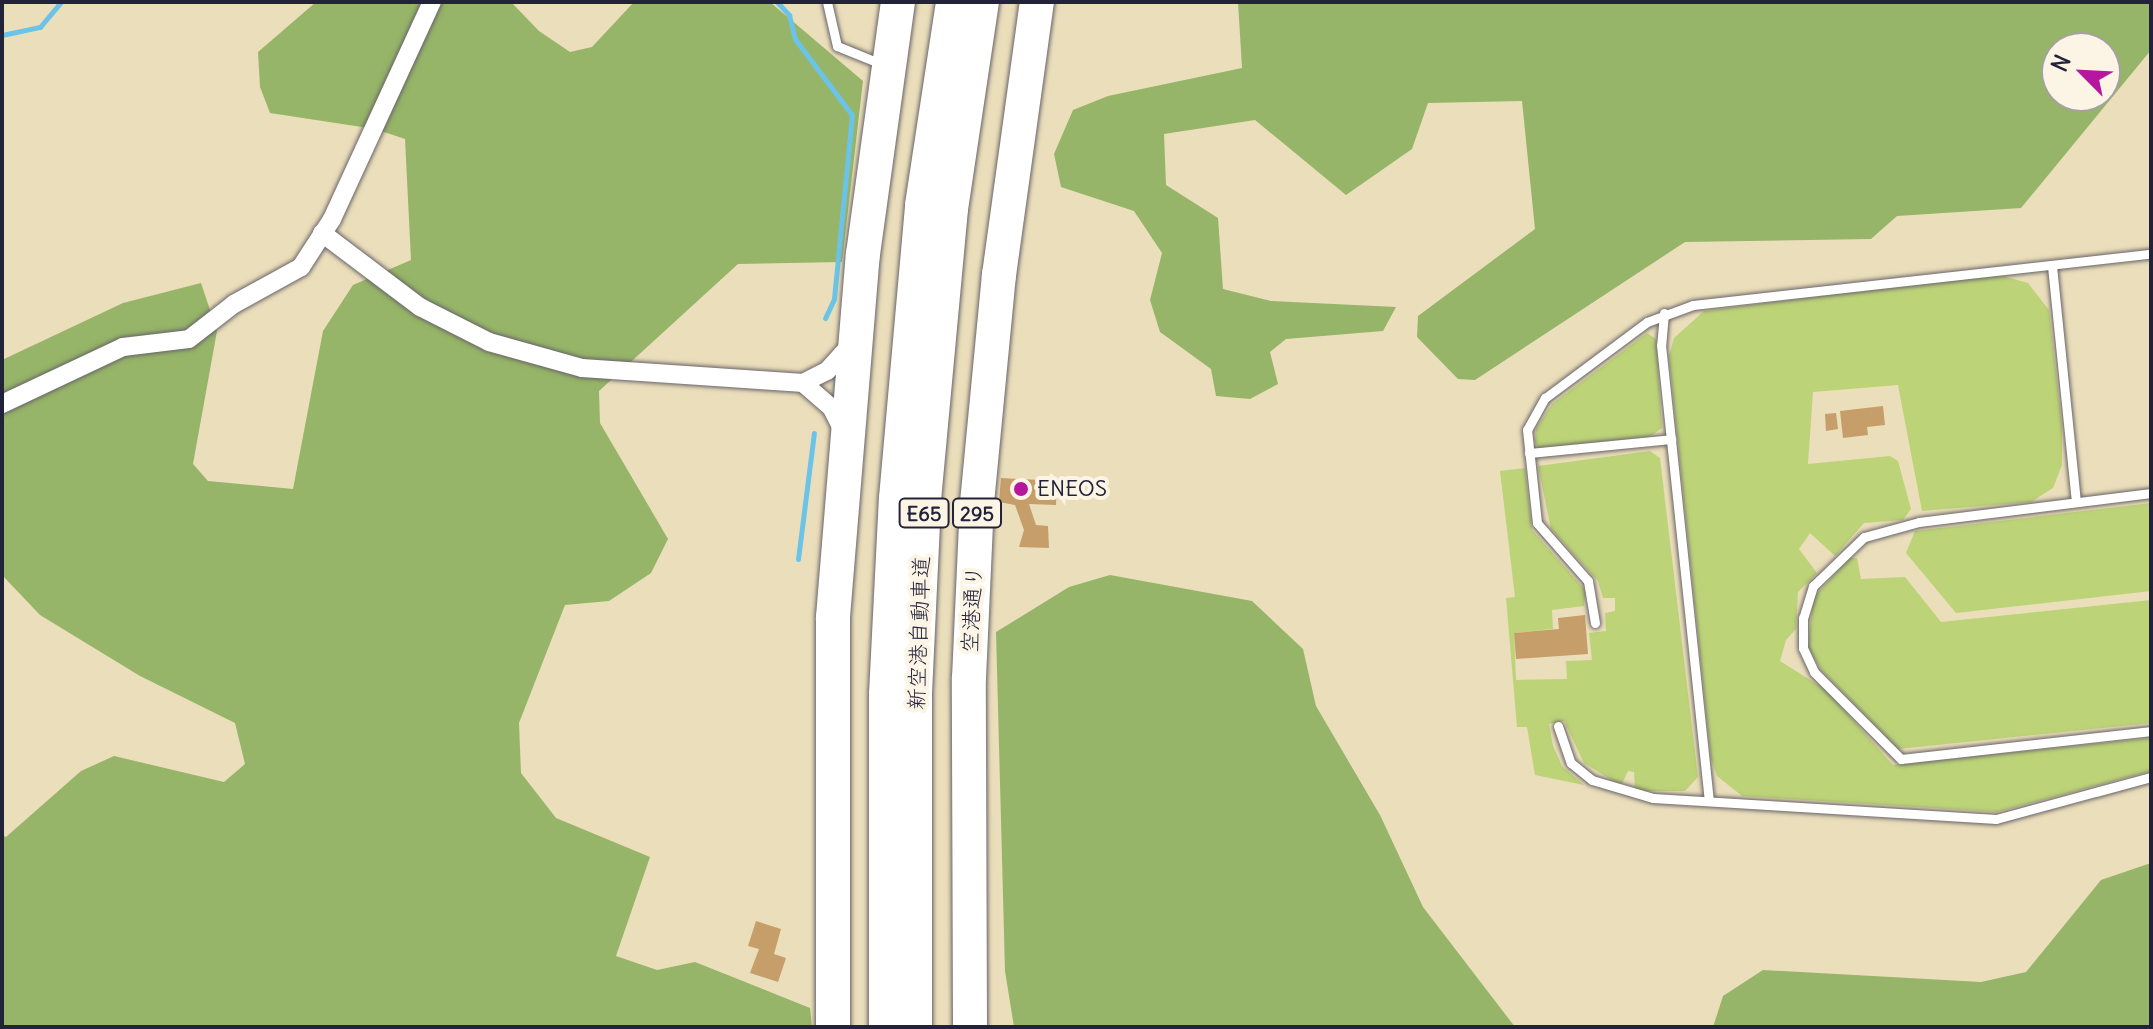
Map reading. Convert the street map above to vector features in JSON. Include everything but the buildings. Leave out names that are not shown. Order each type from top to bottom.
[{"type":"highway","points":[[833,1027],[833,632],[855,336],[887,66],[898,2]]},
{"type":"highway","name":"新空港自動車道","points":[[886,1027],[886,694],[896,498],[922,205],[953,2]]},
{"type":"highway","name":"新空港自動車道","points":[[915,1027],[915,693],[924,500],[951,209],[982,2]]},
{"type":"highway","name":"空港通り","points":[[970,1027],[969,678],[977,503],[1000,260],[1037,2]]},
{"type":"street","points":[[2,404],[123,347],[189,339],[234,304],[301,267],[322,233],[432,2]]},
{"type":"street","points":[[322,233],[420,307],[489,342],[582,368],[803,383],[838,361],[855,336]]},
{"type":"street","points":[[803,383],[831,407],[846,436]]},
{"type":"lane","points":[[827,2],[837,46],[887,66]]},
{"type":"lane","points":[[1595,623],[1588,581],[1537,523],[1529,453],[1531,415],[1545,398],[1664,313],[1693,305],[2151,254]]},
{"type":"lane","points":[[2052,266],[2076,502]]},
{"type":"lane","points":[[1664,313],[1661,345],[1709,800]]},
{"type":"lane","points":[[1529,453],[1671,439]]},
{"type":"lane","points":[[2151,493],[1919,522],[1864,537],[1806,599],[1806,662],[1901,759],[2151,731]]},
{"type":"lane","points":[[1558,726],[1571,763],[1592,780],[1632,795],[1996,819],[2151,777]]},
{"type":"green space","points":[[316,2],[511,2],[539,31],[570,52],[592,47],[634,2],[770,2],[863,81],[842,262],[738,264],[599,391],[600,423],[668,539],[651,573],[609,601],[565,605],[519,723],[521,773],[556,818],[650,857],[616,956],[657,970],[695,962],[810,1008],[812,1027],[2,1027],[2,835],[6,837],[81,771],[114,756],[224,782],[245,764],[235,723],[140,676],[40,615],[2,575],[2,360],[123,303],[201,283],[217,331],[193,464],[208,481],[293,489],[323,331],[353,285],[411,260],[405,139],[375,129],[270,113],[260,87],[258,52]]},
{"type":"green space","points":[[1238,2],[2151,2],[2151,50],[2121,86],[2121,32],[2041,32],[2041,112],[2100,112],[2021,208],[1897,216],[1871,239],[1685,242],[1475,380],[1458,379],[1417,337],[1418,316],[1535,229],[1522,101],[1428,103],[1412,149],[1346,195],[1255,120],[1164,134],[1166,185],[1218,218],[1223,289],[1271,301],[1396,307],[1383,331],[1286,339],[1270,352],[1278,384],[1250,399],[1216,396],[1211,369],[1160,332],[1150,300],[1162,253],[1134,211],[1061,187],[1054,154],[1073,110],[1108,96],[1242,68]]},
{"type":"green space","points":[[1996,274],[2028,283],[2049,310],[2062,427],[2062,465],[2053,488],[2031,502],[1922,511],[1898,385],[1813,392],[1808,464],[1890,456],[1898,461],[1911,509],[1903,520],[1864,523],[1835,556],[1810,533],[1799,549],[1817,573],[1798,592],[1796,629],[1786,640],[1780,661],[1826,690],[1893,765],[2151,738],[2151,771],[1997,812],[1742,796],[1717,776],[1711,759],[1669,356],[1674,338],[1704,311]]},
{"type":"green space","points":[[1647,333],[1656,339],[1662,428],[1651,436],[1540,450],[1535,442],[1536,429],[1552,404]]},
{"type":"green space","points":[[1650,451],[1660,458],[1698,777],[1685,791],[1635,791],[1634,772],[1628,771],[1621,786],[1584,763],[1564,721],[1549,724],[1553,746],[1562,766],[1584,785],[1535,775],[1527,727],[1517,727],[1506,598],[1515,597],[1500,471],[1525,468],[1532,530],[1586,591],[1584,606],[1552,610],[1553,629],[1514,633],[1516,680],[1567,679],[1566,661],[1592,660],[1589,633],[1606,631],[1605,613],[1615,611],[1615,598],[1603,598],[1598,581],[1551,529],[1538,466]]},
{"type":"green space","points":[[2151,503],[2151,591],[1956,613],[1906,553],[1915,531]]},
{"type":"green space","points":[[1850,558],[1857,558],[1861,579],[1905,577],[1941,622],[2151,600],[2151,723],[1898,749],[1822,671],[1808,648],[1813,598]]},
{"type":"green space","points":[[1110,575],[1252,601],[1303,649],[1316,706],[1380,815],[1423,907],[1515,1027],[1014,1027],[1005,971],[996,632],[1069,587]]},
{"type":"green space","points":[[2151,863],[2151,1027],[1713,1027],[1723,996],[1763,970],[1981,982],[2026,972],[2101,880]]},
{"type":"waterway","points":[[2,35],[40,27],[61,2]]},
{"type":"waterway","points":[[777,2],[789,15],[795,39],[852,115],[834,299],[825,318]]},
{"type":"waterway","points":[[798,559],[814,433]]},
{"type":"place","name":"ENEOS","points":[[1021,489]]}]
